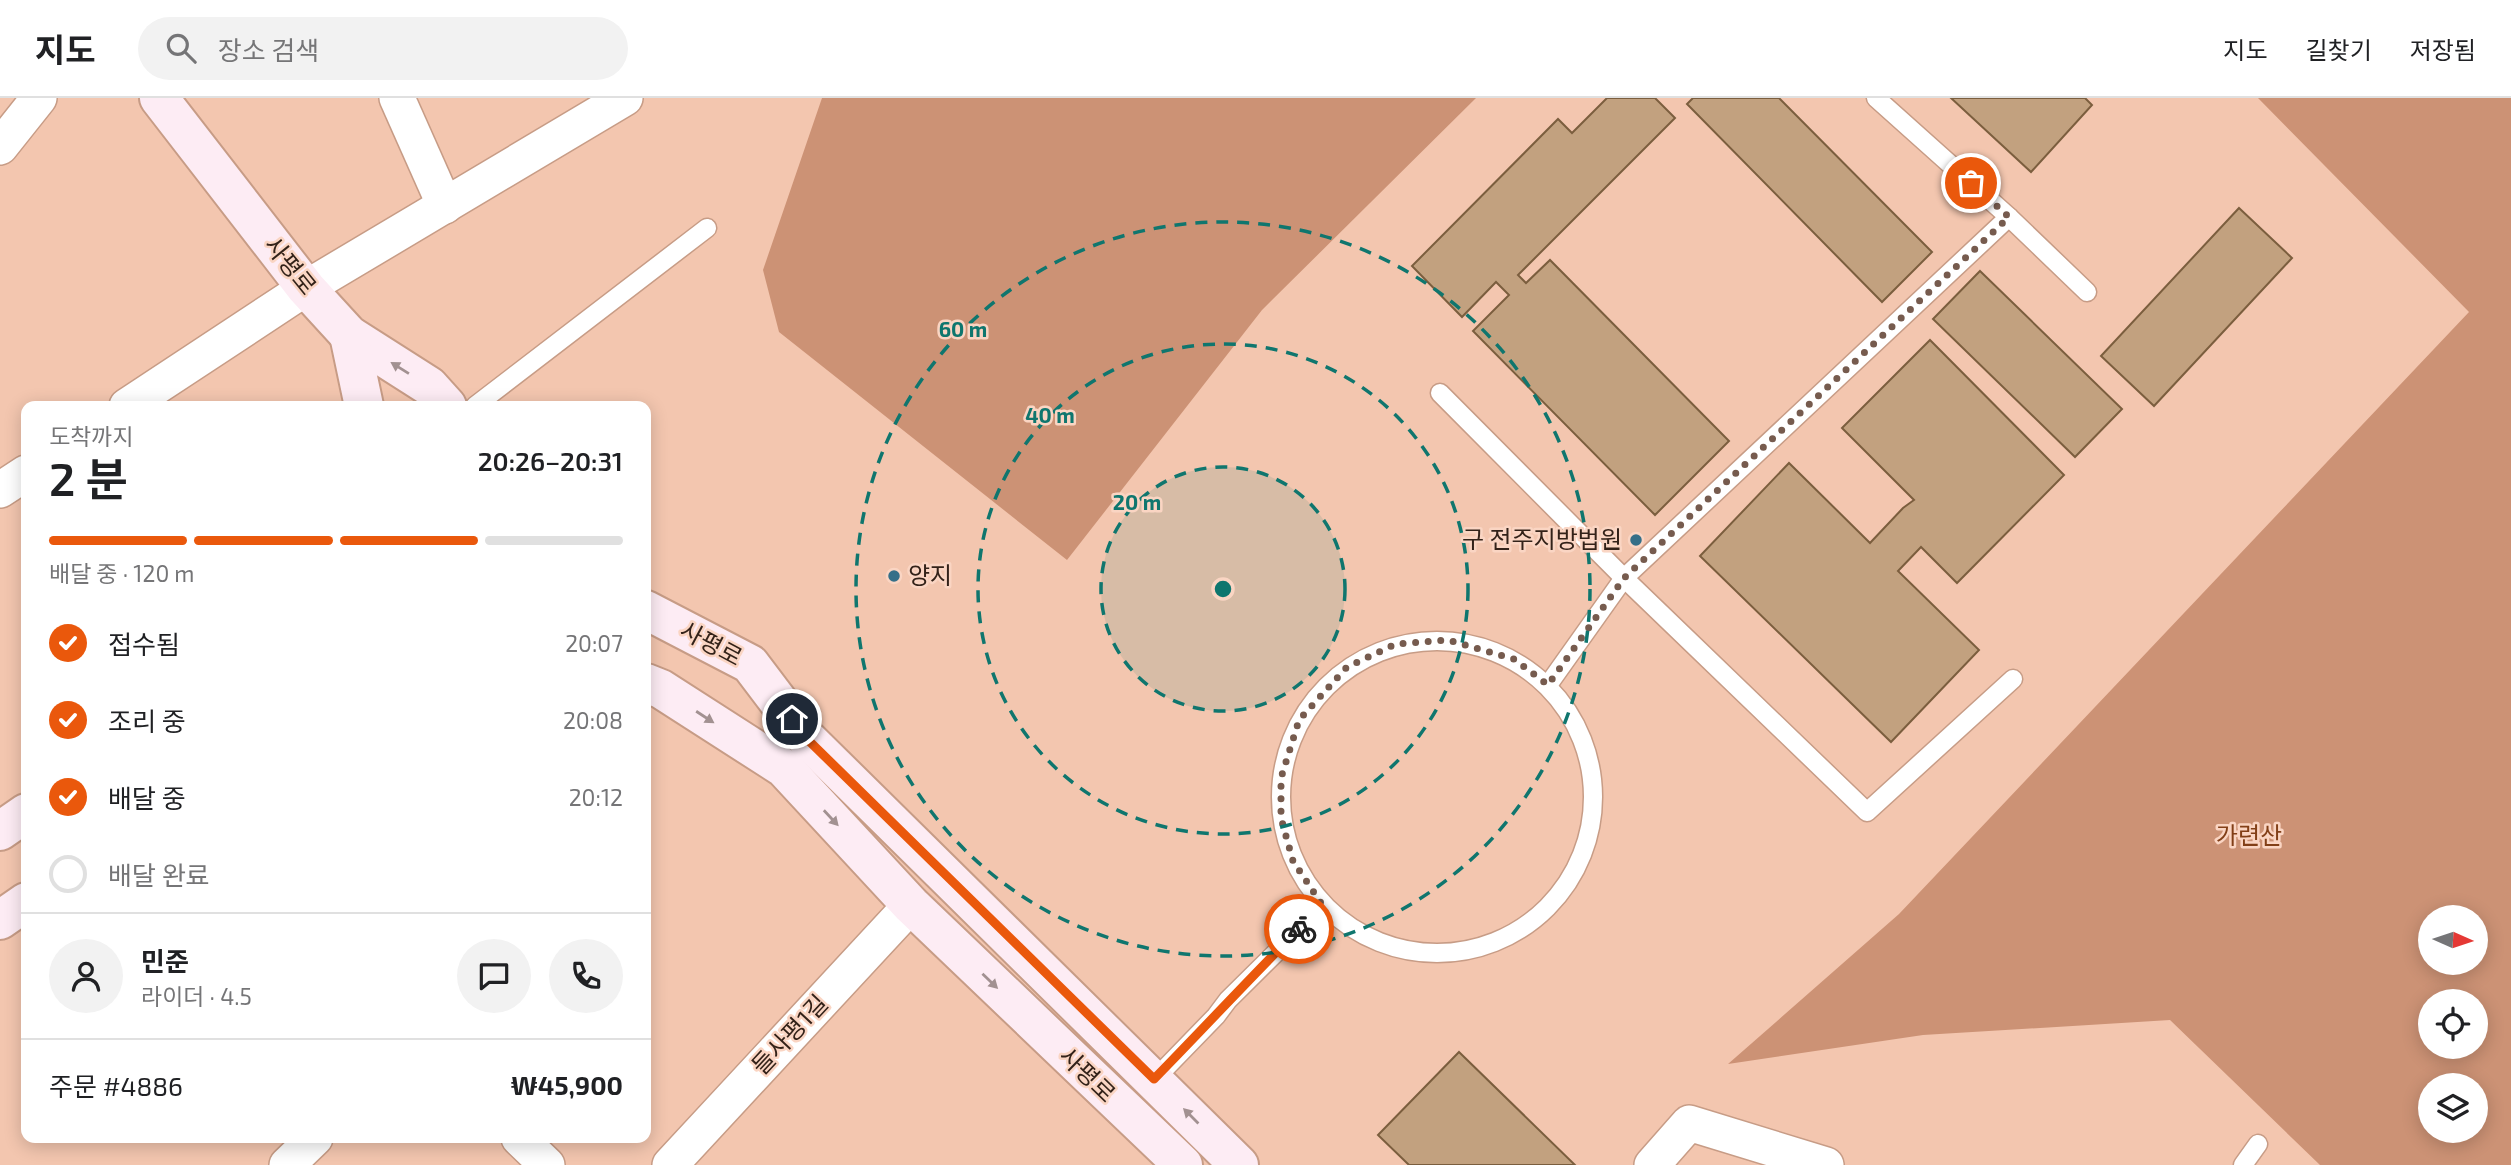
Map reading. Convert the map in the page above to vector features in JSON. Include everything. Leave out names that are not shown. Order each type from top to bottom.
[{"type":"street","points":[[0,147],[39,98]]},
{"type":"street","name":"사평로","points":[[159,98],[306,288],[349,335],[429,386],[442,401]]},
{"type":"street","points":[[397,98],[445,206]]},
{"type":"street","points":[[135,401],[306,288],[625,98]]},
{"type":"street","points":[[349,335],[363,401]]},
{"type":"street","points":[[0,490],[21,476]]},
{"type":"street","name":"사평로","points":[[651,613],[750,664],[806,738],[1239,1165]]},
{"type":"street","name":"사평로","points":[[651,685],[784,768],[911,905],[1183,1165]]},
{"type":"street","points":[[0,831],[21,816]]},
{"type":"street","points":[[0,920],[21,905]]},
{"type":"street","name":"들사평1길","points":[[670,1165],[911,905]]},
{"type":"street","points":[[1652,1165],[1689,1123],[1826,1165]]},
{"type":"street","points":[[287,1165],[310,1143]]},
{"type":"street","points":[[524,1143],[547,1165]]},
{"type":"lane","points":[[1876,98],[2009,217],[2087,292]]},
{"type":"lane","points":[[1548,685],[1624,578],[2009,217]]},
{"type":"lane","points":[[482,401],[707,228]]},
{"type":"lane","points":[[1440,393],[1624,578],[1867,812],[2013,679]]},
{"type":"lane","points":[[1448,640],[1514,659],[1548,685],[1578,727],[1592,773],[1593,812],[1581,860],[1545,911],[1476,950],[1418,954],[1370,940],[1323,906],[1293,861],[1281,818],[1281,778],[1299,720],[1347,667],[1396,644],[1448,640]]},
{"type":"lane","points":[[1128,1114],[1154,1079],[1216,1016],[1227,1000],[1323,906]]},
{"type":"lane","points":[[2243,1165],[2258,1144]]},
{"type":"green space","points":[[822,98],[1476,98],[1262,310],[1067,560],[779,332],[763,270]]},
{"type":"green space","name":"가련산","points":[[2258,98],[2511,98],[2511,1165],[2320,1165],[2170,1020],[1923,1035],[1728,1064],[1899,914],[2469,312]]},
{"type":"building","points":[[1607,98],[1655,98],[1675,118],[1518,275],[1526,283],[1550,260],[1729,441],[1655,515],[1473,331],[1509,295],[1496,282],[1462,317],[1412,266],[1558,119],[1572,133]]},
{"type":"building","points":[[1693,98],[1779,98],[1932,252],[1882,302],[1687,104]]},
{"type":"building","points":[[1951,98],[2085,98],[2092,105],[2031,172]]},
{"type":"building","points":[[2239,208],[2292,258],[2154,406],[2101,356]]},
{"type":"building","points":[[1980,271],[2122,409],[2075,457],[1933,319]]},
{"type":"building","points":[[1930,340],[2064,475],[1957,583],[1921,547],[1898,571],[1979,650],[1891,742],[1700,556],[1789,463],[1870,543],[1914,500],[1842,428]]},
{"type":"building","points":[[1459,1052],[1575,1165],[1409,1165],[1378,1135]]},
{"type":"way so far","points":[[1299,929],[1323,906],[1293,861],[1281,818],[1281,778],[1299,720],[1347,667],[1396,644],[1448,640],[1514,659],[1548,685],[1624,578],[2009,217],[1971,183]]},
{"type":"place","name":"구 전주지방법원","points":[[1636,540]]},
{"type":"place","name":"양지","points":[[894,576]]},
{"type":"route","points":[[792,719],[806,738],[1154,1079],[1216,1016],[1227,1000],[1299,929]]}]
